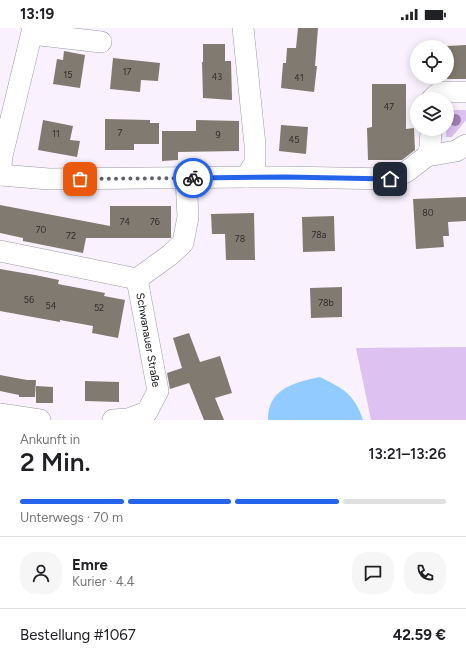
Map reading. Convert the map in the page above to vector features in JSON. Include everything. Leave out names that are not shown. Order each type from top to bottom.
[{"type":"street","points":[[243,28],[255,163],[246,177]]},
{"type":"street","points":[[101,42],[32,31],[2,156],[0,175],[49,179],[246,177],[390,179],[406,172],[427,156],[456,151],[466,145]]},
{"type":"street","points":[[454,92],[466,92]]},
{"type":"street","points":[[427,156],[430,149],[431,136]]},
{"type":"street","name":"Schwanauer Straße","points":[[0,251],[137,279],[170,255],[183,243],[188,217],[186,178]]},
{"type":"street","name":"Schwanauer Straße","points":[[113,420],[128,419],[147,412],[158,391],[137,279]]},
{"type":"street","points":[[0,414],[40,420]]},
{"type":"shaded area","points":[[454,110],[466,110],[466,120],[454,135]]},
{"type":"shaded area","points":[[466,347],[466,420],[371,420],[356,348]]},
{"type":"water","points":[[320,377],[336,385],[352,398],[360,411],[363,420],[268,420],[269,409],[277,394],[301,381]]},
{"type":"building","points":[[298,28],[318,28],[315,66],[317,66],[314,92],[281,88],[283,63],[286,63],[287,48],[296,48]]},
{"type":"building","points":[[203,44],[225,44],[225,61],[231,61],[232,100],[203,98]]},
{"type":"building","points":[[466,45],[466,79],[454,79],[454,46]]},
{"type":"building","points":[[64,51],[85,55],[80,88],[53,84],[57,59],[63,60]]},
{"type":"building","points":[[113,58],[160,63],[158,81],[141,80],[140,92],[110,89]]},
{"type":"building","points":[[372,84],[406,84],[406,129],[410,128],[410,136],[414,136],[415,150],[402,160],[368,160],[367,128],[372,127]]},
{"type":"building","points":[[105,119],[150,120],[150,123],[159,123],[159,144],[134,144],[134,150],[105,150]]},
{"type":"building","points":[[43,120],[73,126],[70,140],[80,141],[77,157],[38,150]]},
{"type":"building","points":[[196,120],[239,121],[239,151],[178,152],[178,160],[162,161],[162,131],[196,131]]},
{"type":"building","points":[[281,125],[308,127],[306,154],[279,151]]},
{"type":"building","points":[[466,197],[466,221],[448,222],[449,236],[443,236],[444,247],[416,249],[413,199]]},
{"type":"building","points":[[0,205],[110,226],[110,206],[171,206],[171,238],[86,238],[83,253],[23,241],[23,238],[0,233]]},
{"type":"building","points":[[254,213],[255,260],[226,260],[225,234],[212,234],[211,214]]},
{"type":"building","points":[[334,216],[335,251],[303,252],[302,217]]},
{"type":"building","points":[[0,269],[59,280],[58,284],[105,293],[104,296],[125,300],[118,338],[92,333],[93,326],[60,320],[60,322],[0,311]]},
{"type":"building","points":[[342,287],[342,317],[311,318],[310,288]]},
{"type":"building","points":[[189,333],[200,362],[220,356],[232,393],[215,398],[224,420],[204,420],[189,383],[170,389],[167,373],[182,368],[173,338]]},
{"type":"building","points":[[0,375],[27,380],[36,380],[35,397],[19,397],[19,395],[0,391]]},
{"type":"building","points":[[85,381],[119,382],[119,402],[85,401]]},
{"type":"building","points":[[36,386],[53,387],[53,403],[36,403]]},
{"type":"way so far","points":[[80,179],[193,178]]},
{"type":"route","points":[[193,178],[286,177],[390,179]]}]
